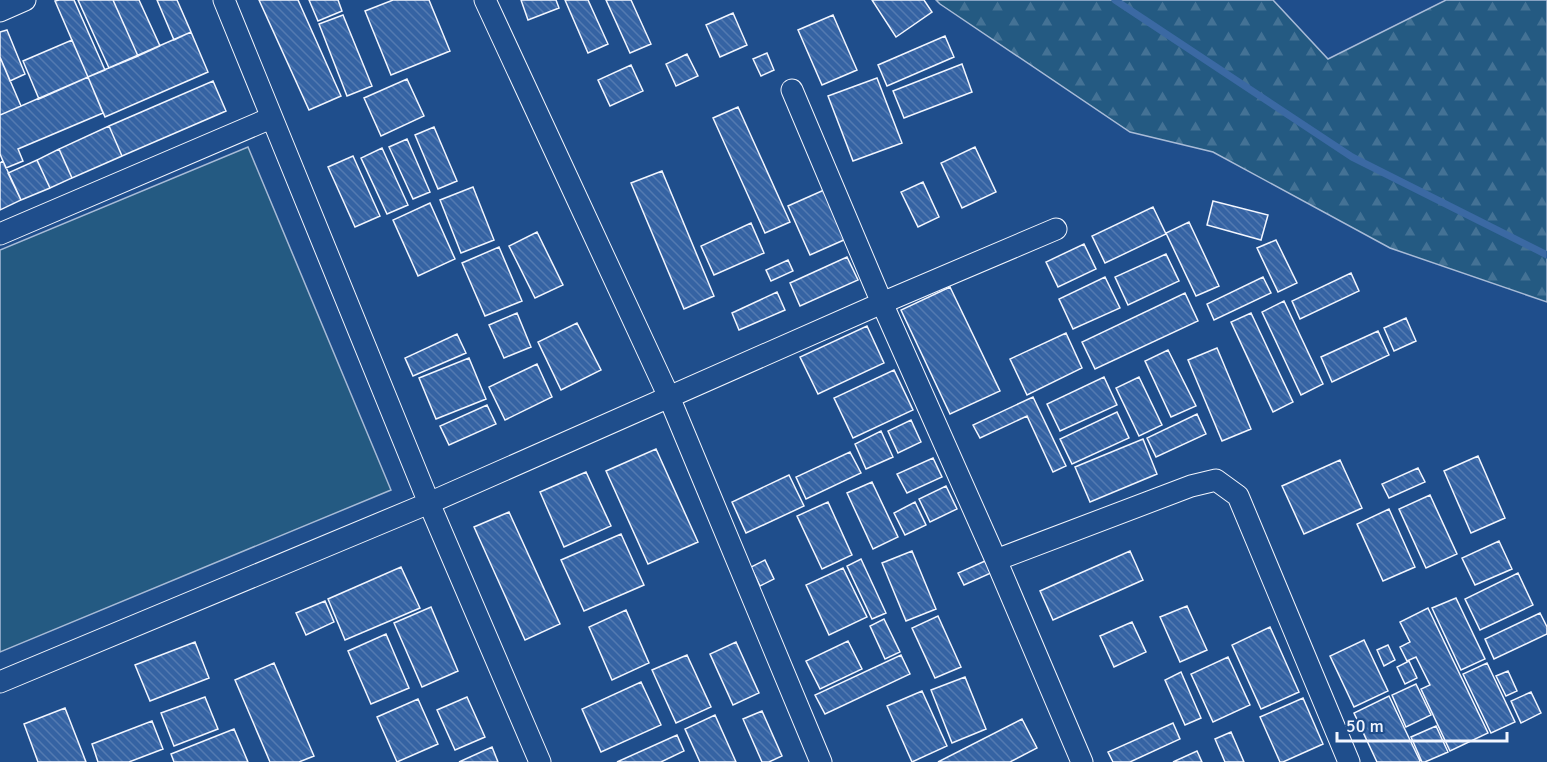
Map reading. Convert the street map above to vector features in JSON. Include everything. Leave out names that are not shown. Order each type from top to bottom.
[{"type":"street","points":[[0,11],[25,0]]},
{"type":"street","points":[[224,0],[429,503],[540,762]]},
{"type":"street","points":[[485,0],[669,397],[821,762]]},
{"type":"street","points":[[792,90],[1082,762]]},
{"type":"street","points":[[0,234],[271,118]]},
{"type":"street","points":[[0,682],[429,503],[882,303],[1056,229]]},
{"type":"street","points":[[996,560],[1191,486],[1216,480],[1238,496],[1349,762]]},
{"type":"green space","points":[[936,0],[1273,0],[1328,59],[1446,0],[1547,0],[1547,302],[1390,248],[1213,152],[1130,132]]},
{"type":"green space","points":[[248,147],[391,490],[0,652],[0,250]]},
{"type":"building","points":[[74,0],[105,70],[88,77],[55,1]]},
{"type":"building","points":[[78,0],[113,0],[138,56],[109,68]]},
{"type":"building","points":[[113,0],[139,0],[160,46],[138,56]]},
{"type":"building","points":[[157,0],[177,0],[191,32],[174,40]]},
{"type":"building","points":[[259,0],[298,0],[341,96],[309,110]]},
{"type":"building","points":[[309,0],[338,0],[342,11],[318,21]]},
{"type":"building","points":[[393,0],[429,0],[450,51],[391,75],[365,11]]},
{"type":"building","points":[[521,0],[556,0],[559,8],[528,20]]},
{"type":"building","points":[[565,0],[588,0],[608,44],[588,53]]},
{"type":"building","points":[[606,0],[631,0],[651,44],[630,53]]},
{"type":"building","points":[[872,0],[924,0],[932,12],[896,37]]},
{"type":"building","points":[[733,13],[747,45],[720,57],[706,25]]},
{"type":"building","points":[[343,15],[372,86],[347,96],[319,24]]},
{"type":"building","points":[[833,15],[857,70],[822,85],[798,30]]},
{"type":"building","points":[[7,30],[25,74],[10,81],[0,57],[0,32]]},
{"type":"building","points":[[191,32],[208,72],[105,117],[88,77]]},
{"type":"building","points":[[945,36],[954,57],[887,86],[878,65]]},
{"type":"building","points":[[72,40],[88,77],[39,99],[23,61]]},
{"type":"building","points":[[767,53],[774,70],[761,76],[753,59]]},
{"type":"building","points":[[687,54],[698,76],[676,86],[666,64]]},
{"type":"building","points":[[0,57],[21,106],[0,115]]},
{"type":"building","points":[[962,64],[972,92],[904,118],[893,91]]},
{"type":"building","points":[[631,65],[643,91],[610,106],[598,80]]},
{"type":"building","points":[[88,77],[103,113],[18,149],[23,161],[6,168],[0,154],[0,115]]},
{"type":"building","points":[[877,78],[902,143],[853,161],[828,96]]},
{"type":"building","points":[[407,79],[424,116],[381,136],[364,98]]},
{"type":"building","points":[[213,81],[226,111],[122,156],[109,126]]},
{"type":"building","points":[[738,107],[790,222],[765,233],[713,118]]},
{"type":"building","points":[[109,126],[122,156],[72,178],[59,149]]},
{"type":"building","points":[[434,127],[457,181],[438,189],[415,135]]},
{"type":"building","points":[[407,139],[430,192],[413,199],[389,147]]},
{"type":"building","points":[[975,147],[996,192],[962,208],[941,163]]},
{"type":"building","points":[[382,148],[408,205],[387,214],[361,158]]},
{"type":"building","points":[[59,149],[72,178],[50,188],[37,160]]},
{"type":"building","points":[[353,156],[380,216],[355,227],[328,167]]},
{"type":"building","points":[[37,160],[50,188],[21,200],[8,173]]},
{"type":"building","points":[[3,161],[21,200],[0,210],[0,163]]},
{"type":"building","points":[[662,171],[714,296],[684,309],[631,183]]},
{"type":"building","points":[[923,182],[939,217],[918,227],[901,192]]},
{"type":"building","points":[[473,187],[494,240],[461,253],[440,200]]},
{"type":"building","points":[[824,190],[846,239],[810,255],[788,206]]},
{"type":"building","points":[[1213,201],[1268,215],[1261,240],[1207,225]]},
{"type":"building","points":[[430,203],[455,259],[418,276],[393,220]]},
{"type":"building","points":[[1153,207],[1166,234],[1105,263],[1092,236]]},
{"type":"building","points":[[1189,222],[1219,286],[1196,296],[1166,233]]},
{"type":"building","points":[[751,223],[764,253],[714,275],[701,246]]},
{"type":"building","points":[[537,232],[563,285],[535,298],[509,246]]},
{"type":"building","points":[[1276,240],[1297,283],[1278,292],[1257,248]]},
{"type":"building","points":[[1084,244],[1096,269],[1058,287],[1046,262]]},
{"type":"building","points":[[499,247],[522,301],[485,316],[462,263]]},
{"type":"building","points":[[1166,254],[1179,281],[1128,305],[1115,277]]},
{"type":"building","points":[[847,257],[858,280],[800,306],[790,283]]},
{"type":"building","points":[[788,260],[793,271],[771,281],[766,270]]},
{"type":"building","points":[[1351,273],[1359,291],[1300,319],[1292,301]]},
{"type":"building","points":[[1105,277],[1120,308],[1073,329],[1059,299]]},
{"type":"building","points":[[1263,277],[1271,293],[1214,320],[1207,304]]},
{"type":"building","points":[[950,287],[1000,391],[950,414],[901,310]]},
{"type":"building","points":[[777,292],[785,310],[739,330],[732,313]]},
{"type":"building","points":[[1185,293],[1198,321],[1095,369],[1082,342]]},
{"type":"building","points":[[1284,301],[1323,384],[1301,395],[1262,312]]},
{"type":"building","points":[[517,313],[531,347],[504,358],[489,325]]},
{"type":"building","points":[[1251,313],[1293,402],[1273,412],[1231,322]]},
{"type":"building","points":[[1406,318],[1416,341],[1394,351],[1384,328]]},
{"type":"building","points":[[577,323],[601,370],[561,390],[538,342]]},
{"type":"building","points":[[867,326],[884,363],[818,394],[800,357]]},
{"type":"building","points":[[1378,331],[1389,355],[1332,382],[1321,357]]},
{"type":"building","points":[[1066,333],[1082,368],[1027,395],[1010,359]]},
{"type":"building","points":[[457,334],[466,353],[413,376],[405,358]]},
{"type":"building","points":[[1217,348],[1251,429],[1222,441],[1188,360]]},
{"type":"building","points":[[1168,350],[1196,406],[1171,417],[1145,361]]},
{"type":"building","points":[[469,358],[486,399],[436,419],[419,378]]},
{"type":"building","points":[[537,364],[552,397],[505,420],[489,387]]},
{"type":"building","points":[[894,370],[913,410],[853,438],[834,398]]},
{"type":"building","points":[[1104,377],[1117,405],[1060,431],[1047,404]]},
{"type":"building","points":[[1139,377],[1162,425],[1139,436],[1116,388]]},
{"type":"building","points":[[1033,397],[1066,466],[1053,472],[1027,416],[980,438],[973,425]]},
{"type":"building","points":[[487,405],[496,424],[449,445],[440,426]]},
{"type":"building","points":[[1117,412],[1129,438],[1072,464],[1060,439]]},
{"type":"building","points":[[1197,414],[1206,434],[1156,457],[1147,438]]},
{"type":"building","points":[[911,420],[921,442],[898,453],[888,431]]},
{"type":"building","points":[[881,431],[893,457],[866,469],[855,444]]},
{"type":"building","points":[[1143,439],[1157,474],[1090,502],[1075,467]]},
{"type":"building","points":[[656,449],[698,542],[648,564],[606,471]]},
{"type":"building","points":[[850,452],[861,473],[806,499],[796,477]]},
{"type":"building","points":[[1478,456],[1505,518],[1471,533],[1444,471]]},
{"type":"building","points":[[933,458],[942,477],[907,493],[897,474]]},
{"type":"building","points":[[1340,460],[1362,508],[1304,534],[1282,486]]},
{"type":"building","points":[[1418,468],[1425,482],[1389,498],[1382,484]]},
{"type":"building","points":[[586,472],[611,526],[564,547],[540,492]]},
{"type":"building","points":[[789,475],[804,506],[746,533],[732,502]]},
{"type":"building","points":[[872,482],[898,537],[873,549],[847,493]]},
{"type":"building","points":[[946,486],[957,509],[930,522],[919,499]]},
{"type":"building","points":[[1430,495],[1457,554],[1426,568],[1399,509]]},
{"type":"building","points":[[828,502],[852,555],[822,569],[797,516]]},
{"type":"building","points":[[915,502],[926,525],[905,535],[894,513]]},
{"type":"building","points":[[1389,509],[1415,567],[1383,581],[1357,524]]},
{"type":"building","points":[[509,512],[560,624],[525,640],[474,527]]},
{"type":"building","points":[[621,534],[644,585],[584,611],[561,560]]},
{"type":"building","points":[[1499,541],[1512,569],[1475,585],[1462,558]]},
{"type":"building","points":[[912,551],[936,609],[906,621],[882,563]]},
{"type":"building","points":[[1130,551],[1143,580],[1053,620],[1040,591]]},
{"type":"building","points":[[861,559],[886,613],[872,619],[847,566]]},
{"type":"building","points":[[765,560],[774,579],[760,586],[751,567]]},
{"type":"building","points":[[985,561],[991,573],[964,585],[958,573]]},
{"type":"building","points":[[401,567],[420,608],[345,640],[328,599]]},
{"type":"building","points":[[843,568],[867,617],[829,635],[806,585]]},
{"type":"building","points":[[1518,573],[1533,605],[1480,630],[1465,599]]},
{"type":"building","points":[[1456,598],[1485,659],[1461,670],[1432,608]]},
{"type":"building","points":[[325,601],[334,622],[306,635],[296,613]]},
{"type":"building","points":[[1187,606],[1207,650],[1180,662],[1160,617]]},
{"type":"building","points":[[431,607],[458,671],[422,687],[394,623]]},
{"type":"building","points":[[1428,608],[1488,733],[1450,751],[1421,689],[1430,685],[1416,657],[1407,661],[1400,647],[1410,642],[1400,622]]},
{"type":"building","points":[[626,610],[649,663],[612,680],[589,627]]},
{"type":"building","points":[[1540,613],[1547,627],[1547,634],[1494,659],[1485,639]]},
{"type":"building","points":[[938,616],[961,667],[935,678],[912,628]]},
{"type":"building","points":[[884,619],[900,652],[885,659],[870,626]]},
{"type":"building","points":[[1132,622],[1146,652],[1114,667],[1100,636]]},
{"type":"building","points":[[1270,627],[1299,692],[1261,709],[1232,645]]},
{"type":"building","points":[[386,634],[409,688],[371,704],[348,651]]},
{"type":"building","points":[[1364,640],[1388,691],[1354,707],[1330,656]]},
{"type":"building","points":[[848,641],[862,669],[820,689],[806,661]]},
{"type":"building","points":[[195,642],[209,678],[150,701],[135,665]]},
{"type":"building","points":[[736,642],[759,693],[733,705],[710,654]]},
{"type":"building","points":[[1388,645],[1395,660],[1384,666],[1377,650]]},
{"type":"building","points":[[687,655],[711,707],[676,723],[652,670]]},
{"type":"building","points":[[901,655],[910,674],[825,714],[815,695]]},
{"type":"building","points":[[1228,657],[1250,705],[1213,722],[1191,674]]},
{"type":"building","points":[[1409,661],[1417,678],[1405,684],[1397,667]]},
{"type":"building","points":[[274,663],[314,756],[299,762],[270,762],[235,680]]},
{"type":"building","points":[[1487,663],[1515,722],[1491,733],[1463,674]]},
{"type":"building","points":[[1508,671],[1517,691],[1506,696],[1496,676]]},
{"type":"building","points":[[1181,672],[1201,718],[1185,725],[1165,680]]},
{"type":"building","points":[[965,677],[986,729],[952,743],[931,690]]},
{"type":"building","points":[[641,682],[661,725],[601,752],[582,709]]},
{"type":"building","points":[[1416,684],[1431,715],[1406,727],[1392,695]]},
{"type":"building","points":[[922,691],[947,746],[912,762],[887,706]]},
{"type":"building","points":[[1531,692],[1541,713],[1521,723],[1511,701]]},
{"type":"building","points":[[1389,696],[1419,762],[1377,762],[1354,713]]},
{"type":"building","points":[[205,697],[218,729],[174,746],[161,713]]},
{"type":"building","points":[[467,697],[485,737],[455,750],[437,710]]},
{"type":"building","points":[[1303,698],[1323,744],[1280,762],[1260,717]]},
{"type":"building","points":[[418,699],[438,744],[397,762],[377,717]]},
{"type":"building","points":[[65,708],[86,762],[38,762],[24,724]]},
{"type":"building","points":[[762,711],[782,756],[769,762],[762,762],[743,719]]},
{"type":"building","points":[[715,715],[736,762],[700,762],[685,729]]},
{"type":"building","points":[[1022,719],[1037,748],[1010,762],[938,762]]},
{"type":"building","points":[[152,721],[163,749],[129,762],[98,762],[92,744]]},
{"type":"building","points":[[1173,723],[1180,739],[1130,762],[1113,762],[1108,752]]},
{"type":"building","points":[[1436,726],[1448,752],[1422,762],[1411,737]]},
{"type":"building","points":[[234,729],[248,762],[174,762],[171,754]]},
{"type":"building","points":[[1231,732],[1244,762],[1225,762],[1215,739]]},
{"type":"building","points":[[677,735],[684,751],[661,762],[617,762]]},
{"type":"building","points":[[492,747],[498,762],[459,762]]},
{"type":"building","points":[[1197,751],[1202,762],[1173,762]]},
{"type":"waterway","points":[[1115,0],[1352,157],[1547,255]]}]
